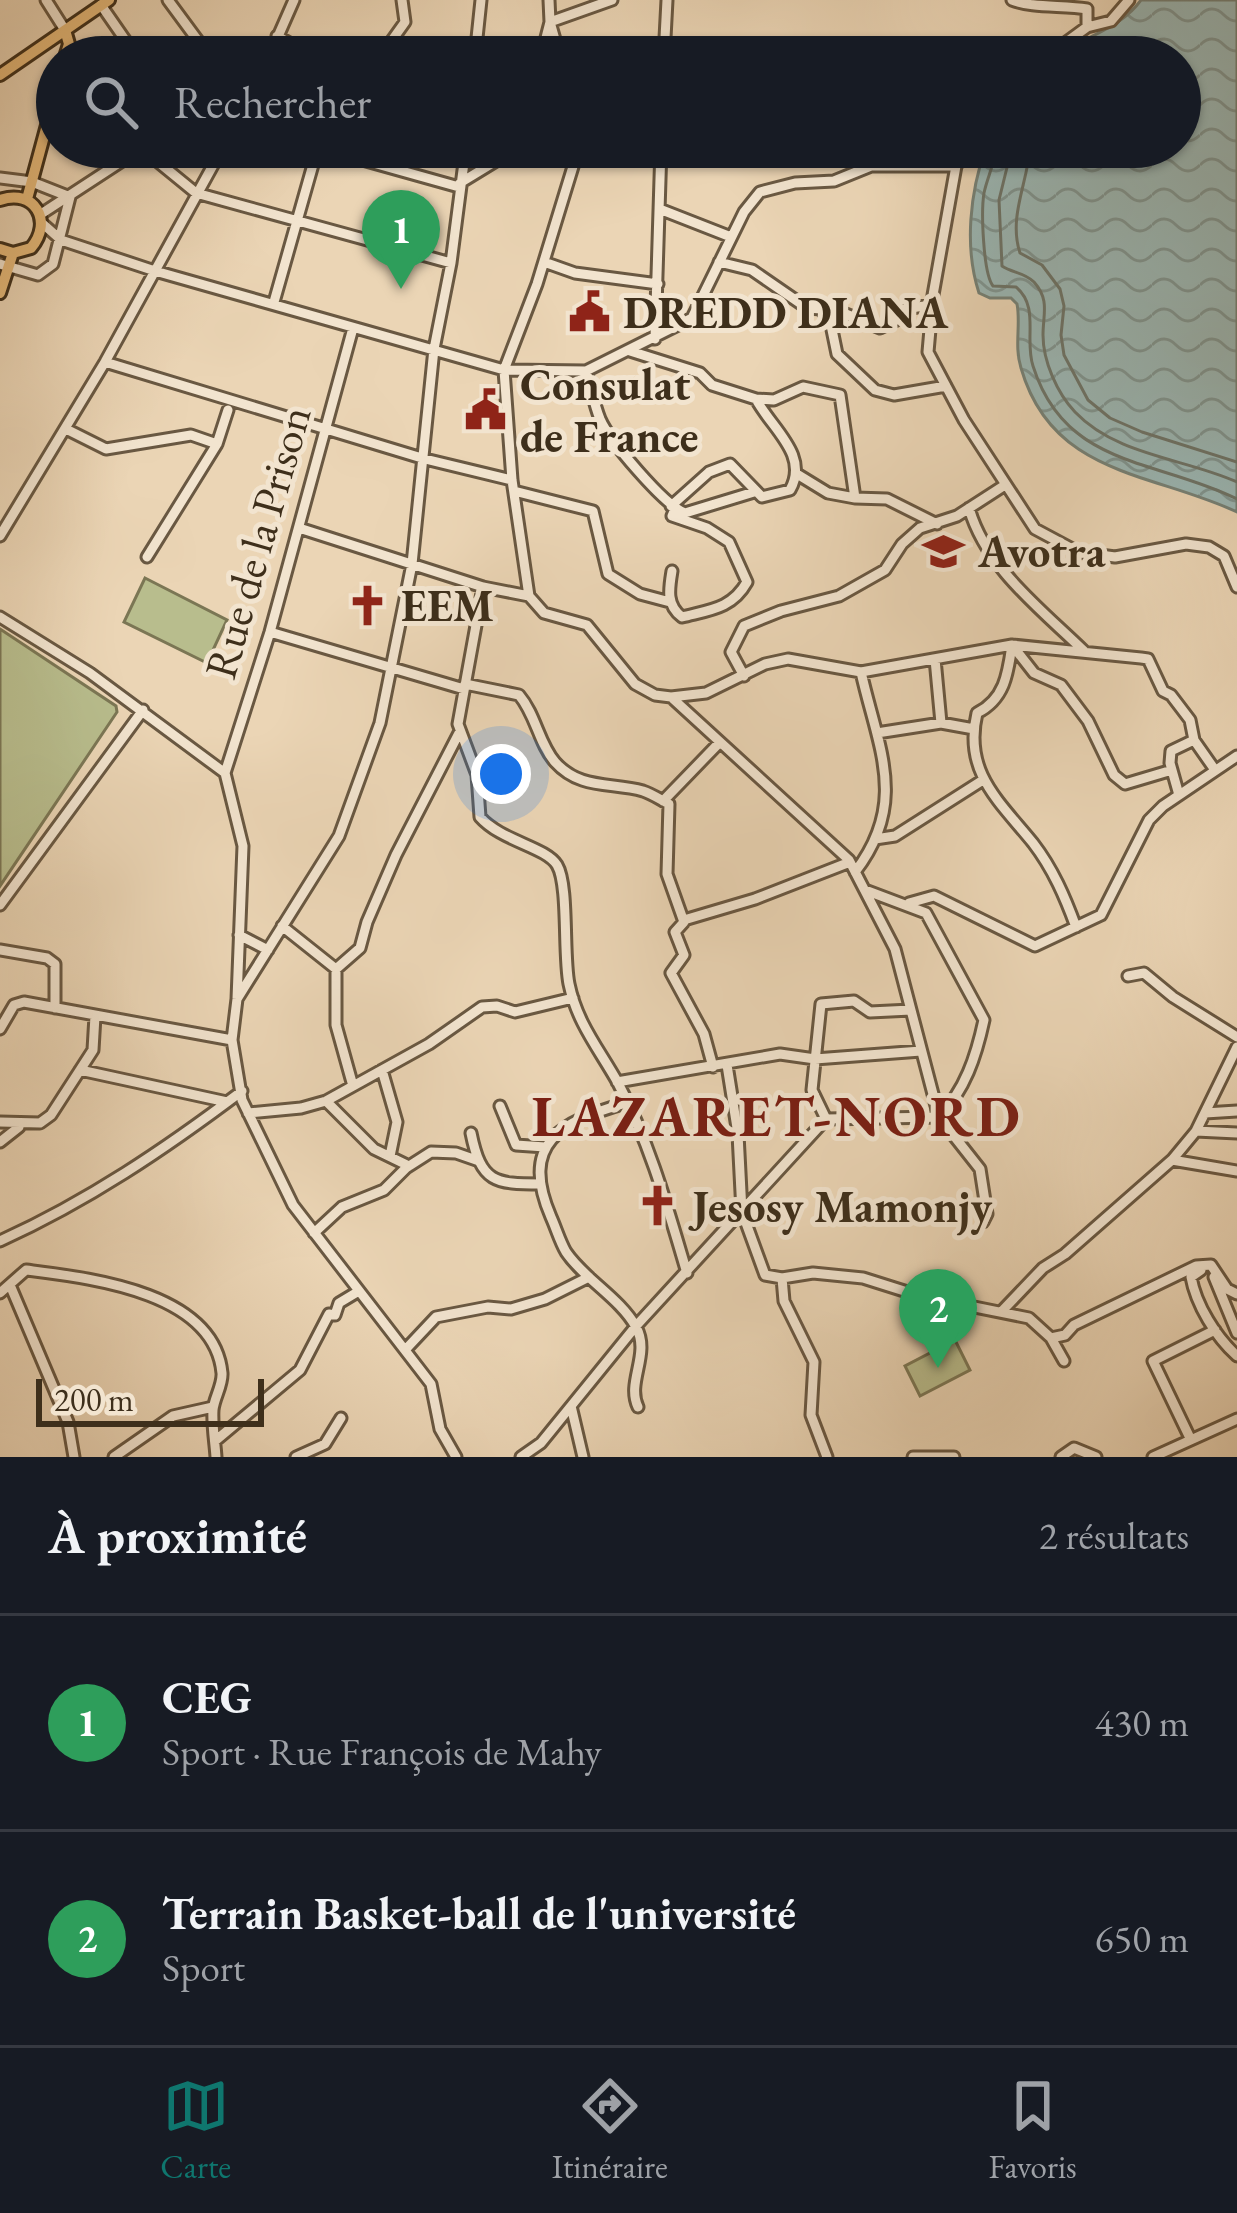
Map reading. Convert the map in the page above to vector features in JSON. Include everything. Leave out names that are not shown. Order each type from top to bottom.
[{"type":"main road","points":[[56,36],[105,3]]},
{"type":"main road","points":[[65,30],[67,36]]},
{"type":"main road","points":[[0,75],[36,50]]},
{"type":"main road","points":[[27,199],[36,168]]},
{"type":"main road","points":[[0,293],[6,251],[31,248],[42,219],[27,199],[1,196]]},
{"type":"street","points":[[46,0],[65,30]]},
{"type":"street","points":[[168,0],[195,36]]},
{"type":"street","points":[[395,36],[405,22],[402,0]]},
{"type":"street","points":[[477,36],[481,0]]},
{"type":"street","points":[[548,0],[554,36]]},
{"type":"street","points":[[550,22],[612,0]]},
{"type":"street","points":[[665,36],[667,0]]},
{"type":"street","points":[[1012,0],[1087,9],[1087,27]]},
{"type":"street","points":[[1075,36],[1087,27],[1111,21],[1129,0]]},
{"type":"street","points":[[277,36],[291,2]]},
{"type":"street","points":[[105,3],[124,36]]},
{"type":"street","points":[[546,36],[550,22]]},
{"type":"street","points":[[62,240],[42,219],[113,168]]},
{"type":"street","points":[[166,168],[196,193],[451,263]]},
{"type":"street","points":[[0,536],[105,362],[211,168]]},
{"type":"street","points":[[274,302],[311,168]]},
{"type":"street","points":[[395,168],[459,185],[486,168]]},
{"type":"street","points":[[237,999],[339,836],[380,722],[412,564],[434,350],[462,168]]},
{"type":"street","points":[[573,168],[504,370],[513,486],[529,596],[544,613],[586,625],[635,684],[671,697],[706,693],[765,664],[788,659],[861,672],[1012,644],[1148,659],[1163,691],[1190,720],[1194,740],[1215,770]]},
{"type":"street","points":[[655,340],[661,168]]},
{"type":"street","points":[[37,241],[62,240],[504,370],[586,371],[692,318],[731,237],[760,192],[834,181],[867,168]]},
{"type":"street","points":[[956,168],[928,352],[1005,485],[1035,529],[1078,553],[1115,557],[1186,544],[1209,548],[1224,556],[1237,587]]},
{"type":"street","points":[[0,178],[32,182],[70,197]]},
{"type":"street","points":[[4,266],[38,275],[53,264],[70,197]]},
{"type":"street","points":[[662,209],[731,237]]},
{"type":"street","points":[[544,262],[574,273],[658,284]]},
{"type":"street","points":[[719,262],[752,270],[807,308],[836,310],[880,328],[901,319],[904,309],[912,305],[932,305]]},
{"type":"street","points":[[822,311],[830,320],[837,353],[885,395],[946,386]]},
{"type":"street","name":"Rue de la Prison","points":[[225,773],[270,632],[353,328]]},
{"type":"street","points":[[631,351],[700,373],[712,385],[756,399],[774,400],[803,387],[840,395],[864,380]]},
{"type":"street","points":[[105,362],[593,512],[608,574],[640,594],[670,602],[682,617],[712,612],[739,597],[747,582],[728,542],[707,528],[672,516],[672,507],[709,472],[730,464],[762,497],[790,490],[796,474],[787,441],[756,399]]},
{"type":"street","points":[[586,371],[601,423],[672,507],[685,513],[754,492]]},
{"type":"street","points":[[840,395],[855,498]]},
{"type":"street","points":[[147,557],[217,444],[228,410]]},
{"type":"street","points":[[66,429],[106,449],[190,435],[217,444]]},
{"type":"street","points":[[796,474],[829,493],[887,500],[937,524]]},
{"type":"street","points":[[744,676],[731,652],[744,626],[839,596],[885,569],[920,528],[969,508],[1005,485]]},
{"type":"street","points":[[969,508],[976,532],[1001,570],[1085,652]]},
{"type":"street","points":[[298,528],[483,587],[529,596]]},
{"type":"street","points":[[670,602],[672,571]]},
{"type":"street","points":[[353,1086],[336,1025],[336,969],[360,948],[396,855],[459,733],[483,587]]},
{"type":"street","points":[[0,616],[143,710],[225,773],[243,846],[232,1040],[248,1113],[293,1205],[433,1391],[440,1429],[456,1457]]},
{"type":"street","points":[[270,632],[390,670],[519,695],[550,757],[568,775],[600,788],[644,792],[669,804],[667,874],[683,920]]},
{"type":"street","points":[[1012,644],[1004,689],[977,713],[975,765],[1060,885],[1076,927]]},
{"type":"street","points":[[1012,644],[1034,673],[1061,685],[1088,721],[1114,775],[1125,784],[1172,770]]},
{"type":"street","points":[[935,659],[941,723]]},
{"type":"street","points":[[713,1067],[704,1034],[671,973],[684,955],[675,932],[683,920],[852,867],[875,839],[888,789],[886,765],[861,672]]},
{"type":"street","points":[[671,697],[852,867],[895,949],[938,1117],[980,1169],[987,1214],[983,1222]]},
{"type":"street","points":[[0,905],[143,710]]},
{"type":"street","points":[[877,734],[941,723],[974,729]]},
{"type":"street","points":[[459,733],[477,775],[480,817],[504,838],[549,856],[560,872],[563,949],[573,998],[583,1028],[617,1082],[662,1184],[687,1274]]},
{"type":"street","points":[[1179,795],[1172,751],[1194,740]]},
{"type":"street","points":[[663,801],[720,742]]},
{"type":"street","points":[[909,904],[934,896],[1035,946],[1101,915],[1150,820],[1237,756]]},
{"type":"street","points":[[875,839],[895,836],[982,780]]},
{"type":"street","points":[[521,1457],[541,1442],[636,1326],[826,1118],[938,1117],[956,1099],[977,1053],[984,1020],[926,913],[865,890]]},
{"type":"street","points":[[282,926],[336,969]]},
{"type":"street","points":[[239,935],[268,950]]},
{"type":"street","points":[[0,950],[47,958],[55,964],[55,1008]]},
{"type":"street","points":[[238,958],[256,968]]},
{"type":"street","points":[[1128,976],[1144,973],[1237,1037]]},
{"type":"street","points":[[248,1113],[326,1101],[482,1007],[515,1012],[573,998]]},
{"type":"street","points":[[826,1118],[812,1090],[821,1004],[854,1001],[870,1012],[911,1010]]},
{"type":"street","points":[[0,1029],[14,1005],[24,1002],[232,1040]]},
{"type":"street","points":[[0,1122],[40,1123],[51,1115],[93,1050],[94,1016]]},
{"type":"street","points":[[1002,1311],[1043,1268],[1172,1160],[1196,1131],[1237,1047]]},
{"type":"street","points":[[617,1082],[780,1054],[815,1059],[921,1052]]},
{"type":"street","points":[[727,1065],[738,1134],[742,1212],[766,1275],[835,1273],[1002,1311],[1033,1320],[1052,1338],[1064,1361]]},
{"type":"street","points":[[80,1070],[227,1102]]},
{"type":"street","points":[[382,1070],[397,1122],[389,1156]]},
{"type":"street","points":[[0,1241],[118,1180],[242,1091]]},
{"type":"street","points":[[326,1101],[366,1142],[409,1166]]},
{"type":"street","points":[[626,1103],[561,1130],[538,1161],[544,1201],[566,1251],[636,1326],[644,1350],[634,1399],[638,1407]]},
{"type":"street","points":[[500,1106],[515,1144],[545,1147]]},
{"type":"street","points":[[1205,1113],[1237,1111]]},
{"type":"street","points":[[0,1142],[22,1124]]},
{"type":"street","points":[[1196,1131],[1237,1133]]},
{"type":"street","points":[[471,1133],[479,1161],[493,1180],[541,1184]]},
{"type":"street","points":[[314,1232],[342,1207],[384,1190],[431,1152],[441,1150],[479,1161]]},
{"type":"street","points":[[1172,1160],[1237,1171]]},
{"type":"street","points":[[1052,1338],[1131,1295],[1204,1264],[1211,1265],[1227,1289],[1237,1294]]},
{"type":"street","points":[[74,1457],[68,1422],[5,1289],[26,1270],[99,1279],[151,1296],[191,1318],[212,1346],[223,1375],[213,1407],[216,1457]]},
{"type":"street","points":[[1237,1334],[1210,1270],[1200,1270],[1191,1277],[1192,1285],[1215,1330],[1237,1356]]},
{"type":"street","points":[[405,1350],[436,1317],[488,1307],[511,1309],[590,1277]]},
{"type":"street","points":[[782,1278],[784,1301],[814,1362],[811,1415],[827,1457]]},
{"type":"street","points":[[215,1441],[300,1370],[329,1314],[335,1315],[339,1303],[359,1291]]},
{"type":"street","points":[[1190,1438],[1153,1361],[1215,1330]]},
{"type":"street","points":[[571,1406],[584,1457]]},
{"type":"street","points":[[114,1457],[173,1416],[213,1407]]},
{"type":"street","points":[[296,1457],[325,1444],[341,1418]]},
{"type":"street","points":[[1153,1457],[1237,1419]]},
{"type":"street","points":[[1060,1457],[1074,1448],[1096,1457]]},
{"type":"street","points":[[913,1457],[954,1457]]},
{"type":"green space","points":[[145,578],[227,620],[207,663],[124,622]]},
{"type":"green space","points":[[0,629],[116,706],[117,712],[0,886]]},
{"type":"green space","points":[[955,1340],[970,1370],[920,1396],[905,1366]]},
{"type":"water","points":[[1141,0],[1237,0],[1237,512],[1109,466],[1056,430],[1036,404],[1021,368],[1017,304],[1011,298],[979,293],[974,275],[971,220],[980,168],[1201,168],[1201,36],[1092,36]]},
{"type":"place","name":"CEG","points":[[401,289]]},
{"type":"place","name":"DREDD DIANA","points":[[589,312]]},
{"type":"place","name":"Consulat de France","points":[[486,410]]},
{"type":"place","name":"Avotra","points":[[944,551]]},
{"type":"place","name":"EEM","points":[[367,605]]},
{"type":"place","name":"Jesosy Mamonjy","points":[[658,1206]]},
{"type":"place","name":"Terrain Basket-ball de l'université","points":[[938,1368]]},
{"type":"district","name":"LAZARET-NORD","points":[[777,1116]]}]
